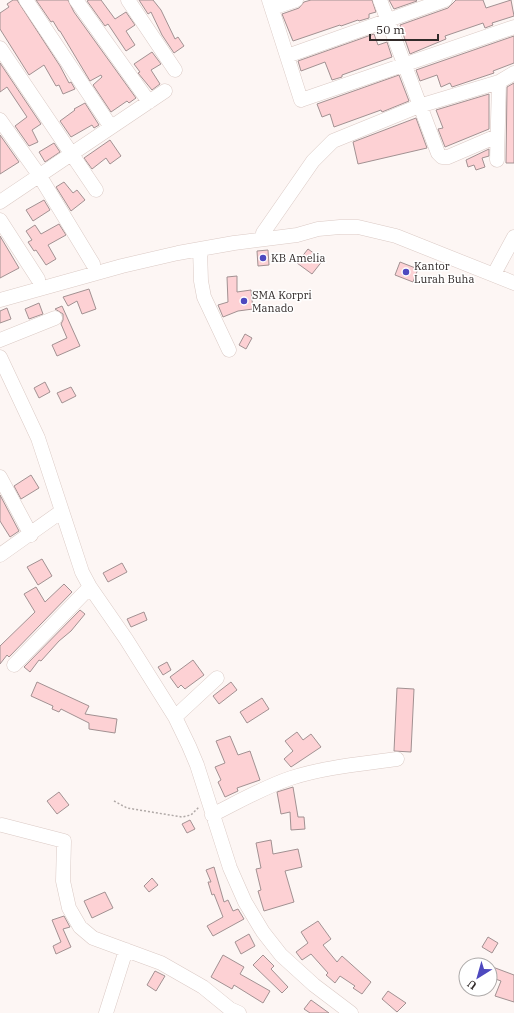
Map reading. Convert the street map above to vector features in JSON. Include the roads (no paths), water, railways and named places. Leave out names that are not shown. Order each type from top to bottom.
[{"type":"street","points":[[26,0],[111,126]]},
{"type":"street","points":[[76,0],[149,102]]},
{"type":"street","points":[[128,0],[175,70]]},
{"type":"street","points":[[296,0],[271,4],[301,100],[405,63],[514,27]]},
{"type":"street","points":[[380,0],[438,153],[442,157],[448,158],[497,136]]},
{"type":"street","points":[[287,56],[387,19],[445,0]]},
{"type":"street","points":[[0,48],[96,190]]},
{"type":"street","points":[[263,233],[313,161],[333,141],[419,106],[498,82],[514,73]]},
{"type":"street","points":[[497,160],[498,82]]},
{"type":"street","points":[[0,202],[165,91]]},
{"type":"street","points":[[0,120],[39,175],[93,264]]},
{"type":"street","points":[[0,220],[38,280]]},
{"type":"street","points":[[0,291],[93,264],[182,245],[303,228],[318,229],[358,227],[380,231],[514,283]]},
{"type":"street","points":[[0,300],[122,266],[200,249],[297,235],[318,229]]},
{"type":"street","points":[[494,274],[514,237]]},
{"type":"street","points":[[200,249],[201,281],[204,297],[229,350]]},
{"type":"street","points":[[0,340],[55,318]]},
{"type":"street","points":[[0,357],[38,438],[75,553],[90,587],[126,639],[175,717],[198,764],[230,868],[245,902],[263,932],[281,955],[314,985],[351,1013]]},
{"type":"street","points":[[0,477],[31,535]]},
{"type":"street","points":[[0,555],[31,535],[62,511]]},
{"type":"street","points":[[14,666],[90,587]]},
{"type":"street","points":[[175,717],[216,678]]},
{"type":"street","points":[[211,809],[256,793],[291,778],[342,767],[397,759]]},
{"type":"street","points":[[2,825],[64,841],[63,881],[69,908],[80,927],[93,938],[117,949],[126,950],[161,964],[203,987],[230,1009],[239,1013]]},
{"type":"street","points":[[106,1013],[126,950]]},
{"type":"place","name":"KB Amelia","points":[[263,258]]},
{"type":"place","name":"Kantor Lurah Buha","points":[[406,272]]},
{"type":"place","name":"SMA Korpri Manado","points":[[244,301]]}]
